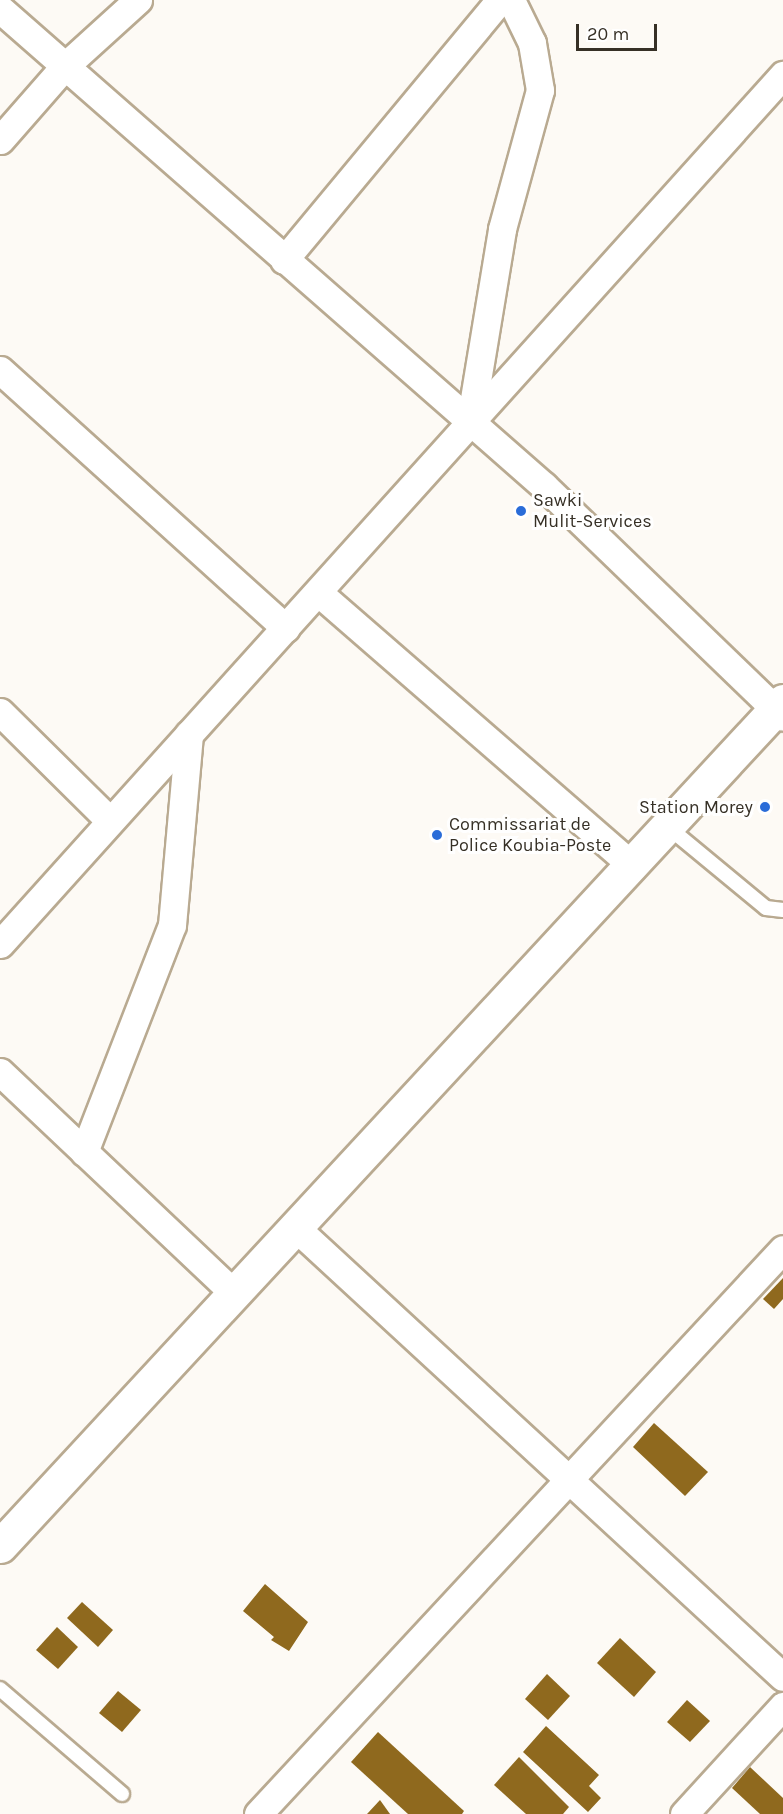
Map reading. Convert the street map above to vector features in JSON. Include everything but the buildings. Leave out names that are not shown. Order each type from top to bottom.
[{"type":"main road","points":[[0,1546],[780,709]]},
{"type":"street","points":[[0,140],[64,67],[138,0]]},
{"type":"street","points":[[284,260],[500,0]]},
{"type":"street","points":[[470,423],[502,229],[540,90],[532,43],[511,0]]},
{"type":"street","points":[[0,9],[544,486],[780,709]]},
{"type":"street","points":[[0,944],[109,820],[320,594],[470,423],[783,75]]},
{"type":"street","points":[[0,370],[286,628]]},
{"type":"street","points":[[320,594],[633,866]]},
{"type":"street","points":[[0,712],[109,820]]},
{"type":"street","points":[[84,1152],[172,925],[189,734]]},
{"type":"street","points":[[0,1072],[234,1293]]},
{"type":"street","points":[[296,1228],[783,1677]]},
{"type":"street","points":[[258,1814],[783,1249]]},
{"type":"street","points":[[684,1814],[783,1706]]},
{"type":"lane","points":[[668,827],[766,908],[783,910]]},
{"type":"lane","points":[[0,1689],[122,1794]]},
{"type":"place","name":"Sawki Mulit-Services","points":[[521,511]]},
{"type":"place","name":"Station Morey","points":[[765,807]]},
{"type":"place","name":"Commissariat de Police Koubia-Poste","points":[[437,835]]}]
